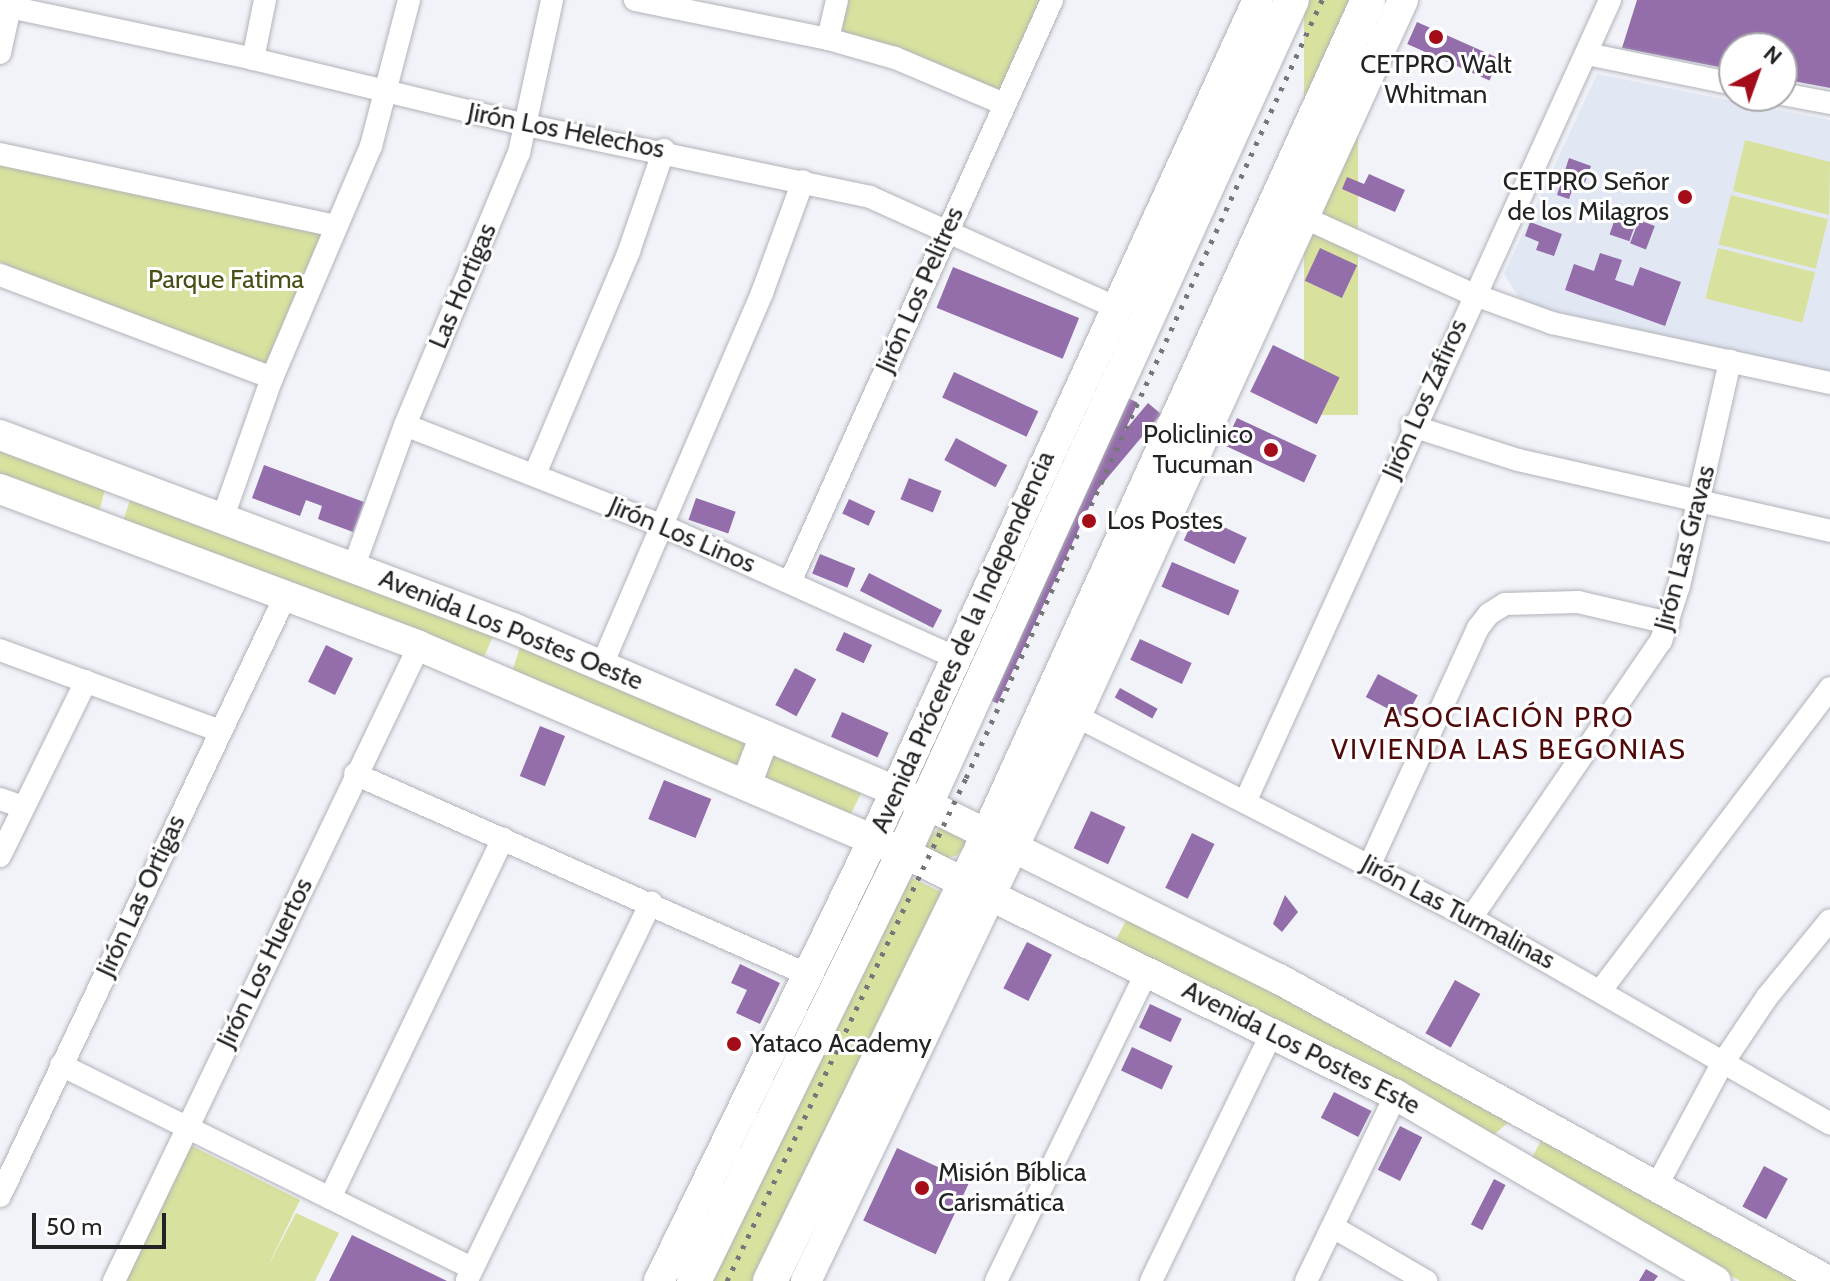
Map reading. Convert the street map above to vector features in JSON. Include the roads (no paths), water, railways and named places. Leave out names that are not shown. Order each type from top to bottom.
[{"type":"main road","name":"Avenida Próceres de la Independencia","points":[[911,798],[955,657],[1258,0]]},
{"type":"main road","name":"Avenida Próceres de la Independencia","points":[[694,1281],[888,846],[1292,0]]},
{"type":"main road","points":[[806,1281],[1368,0]]},
{"type":"main road","points":[[1001,841],[1076,716],[1403,0]]},
{"type":"main road","name":"Avenida Los Postes Oeste","points":[[0,435],[513,628],[911,798],[1001,841]]},
{"type":"main road","points":[[100,527],[118,479]]},
{"type":"main road","name":"Avenida Los Postes Oeste","points":[[0,489],[419,646],[888,846]]},
{"type":"main road","points":[[491,676],[513,628]]},
{"type":"main road","points":[[746,785],[765,735]]},
{"type":"main road","name":"Avenida Los Postes Este","points":[[1001,841],[1417,1052],[1828,1281]]},
{"type":"main road","name":"Avenida Próceres de la Independencia","points":[[659,1281],[807,974],[888,846]]},
{"type":"main road","name":"Avenida Los Postes Este","points":[[888,846],[1273,1031],[1396,1095],[1716,1281]]},
{"type":"main road","points":[[770,1281],[978,889]]},
{"type":"main road","points":[[1087,942],[1110,895]]},
{"type":"main road","points":[[1506,1158],[1527,1116]]},
{"type":"street","points":[[253,59],[265,0]]},
{"type":"street","points":[[223,517],[272,378],[371,146],[388,92],[409,0]]},
{"type":"street","name":"Las Hortigas","points":[[354,566],[405,425],[526,125],[552,0]]},
{"type":"street","points":[[635,0],[694,6],[828,39],[895,58],[1004,104]]},
{"type":"street","points":[[828,39],[837,0]]},
{"type":"street","name":"Jirón Los Pelitres","points":[[790,582],[1052,0]]},
{"type":"street","name":"Jirón Los Zafiros","points":[[1246,800],[1472,294],[1610,0]]},
{"type":"street","points":[[0,53],[5,6]]},
{"type":"street","name":"Jirón Los Helechos","points":[[5,6],[253,59],[526,125],[664,150],[870,197],[1115,307]]},
{"type":"street","points":[[1587,54],[1718,81]]},
{"type":"street","points":[[1798,97],[1830,103]]},
{"type":"street","points":[[535,474],[629,251],[664,150]]},
{"type":"street","points":[[0,154],[335,226]]},
{"type":"street","points":[[601,667],[762,293],[803,181]]},
{"type":"street","points":[[1303,217],[1472,294],[1552,323],[1830,383]]},
{"type":"street","points":[[0,275],[272,378]]},
{"type":"street","name":"Jirón Las Gravas","points":[[1471,918],[1648,662],[1669,623],[1730,361]]},
{"type":"street","name":"Jirón Los Linos","points":[[405,425],[663,526],[955,657]]},
{"type":"street","points":[[1412,426],[1518,460],[1830,531]]},
{"type":"street","name":"Jirón Las Ortigas","points":[[0,1196],[285,597]]},
{"type":"street","points":[[1370,864],[1478,628],[1489,614],[1505,604],[1578,602],[1669,623]]},
{"type":"street","name":"Jirón Los Huertos","points":[[114,1281],[419,646]]},
{"type":"street","points":[[0,650],[220,731]]},
{"type":"street","points":[[0,856],[86,681]]},
{"type":"street","points":[[1601,990],[1830,688]]},
{"type":"street","name":"Jirón Las Turmalinas","points":[[1076,716],[1246,800],[1471,918],[1830,1124]]},
{"type":"street","points":[[355,774],[807,974]]},
{"type":"street","points":[[0,799],[23,807]]},
{"type":"street","points":[[330,1198],[503,839]]},
{"type":"street","points":[[61,1065],[185,1129],[330,1198],[469,1274],[651,903]]},
{"type":"street","points":[[1656,1187],[1722,1064],[1767,997],[1830,920]]},
{"type":"street","points":[[996,1281],[1147,971]]},
{"type":"street","points":[[1151,1281],[1273,1031]]},
{"type":"street","points":[[1306,1281],[1396,1095]]},
{"type":"street","points":[[1333,1227],[1426,1281]]},
{"type":"railway","points":[[727,1281],[966,778],[1322,0]]},
{"type":"place","name":"CETPRO Walt Whitman","points":[[1436,37]]},
{"type":"place","name":"CETPRO Señor de los Milagros","points":[[1685,197]]},
{"type":"place","name":"Policlinico Tucuman","points":[[1271,450]]},
{"type":"place","name":"Los Postes","points":[[1089,521]]},
{"type":"place","name":"Yataco Academy","points":[[734,1044]]},
{"type":"place","name":"Misión Bíblica Carismática","points":[[922,1188]]},
{"type":"district","name":"ASOCIACIÓN PRO VIVIENDA LAS BEGONIAS","points":[[1509,733]]},
{"type":"park label","name":"Parque Fatima","points":[[226,280]]}]
